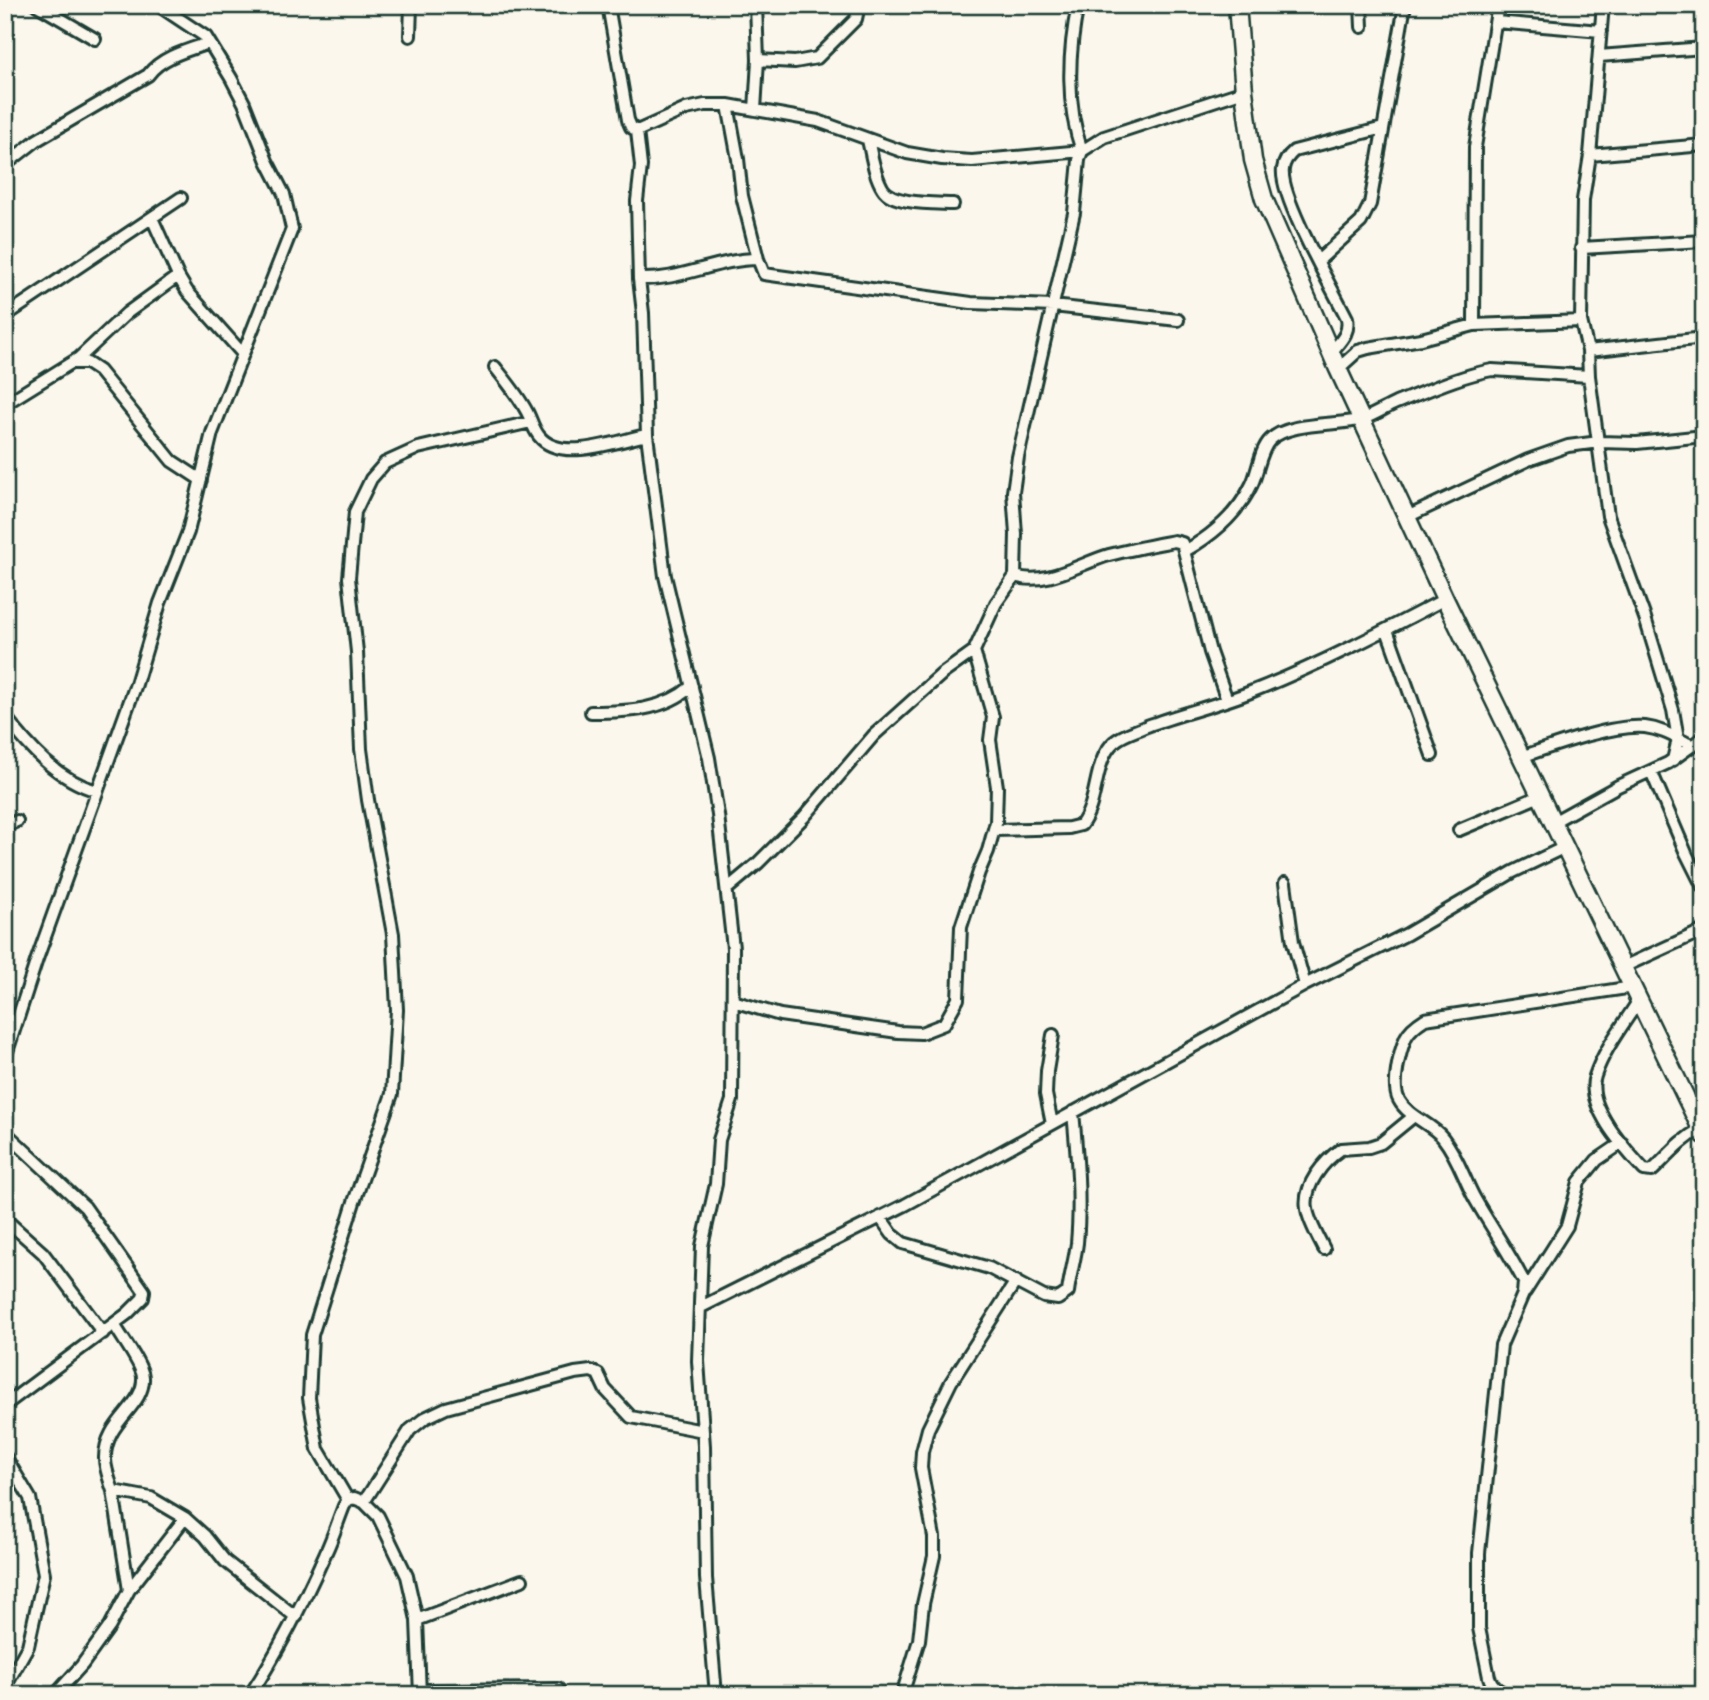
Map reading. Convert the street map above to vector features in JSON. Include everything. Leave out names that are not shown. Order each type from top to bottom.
[{"type":"main road","points":[[1237,5],[1253,160],[1264,199],[1338,369],[1445,599],[1703,1132]]},
{"type":"street","points":[[37,5],[95,39]]},
{"type":"street","points":[[5,1058],[136,684],[160,603],[188,531],[212,433],[292,229],[284,194],[267,161],[244,103],[206,37],[158,5]]},
{"type":"street","points":[[410,36],[411,5]]},
{"type":"street","points":[[608,5],[628,120],[631,127],[637,131],[641,166],[637,201],[647,435],[665,576],[709,758],[733,948],[733,1100],[719,1140],[716,1184],[702,1246],[698,1361],[703,1432],[706,1578],[716,1695]]},
{"type":"street","points":[[755,110],[758,61],[756,5]]},
{"type":"street","points":[[758,61],[794,62],[817,58],[856,19],[859,5]]},
{"type":"street","points":[[727,889],[758,863],[804,817],[874,735],[942,674],[974,651],[996,603],[1015,576],[1013,492],[1074,213],[1079,160],[1083,151],[1074,128],[1071,98],[1072,52],[1078,5]]},
{"type":"street","points":[[1361,5],[1362,27]]},
{"type":"street","points":[[1318,261],[1361,222],[1370,204],[1405,5]]},
{"type":"street","points":[[1474,325],[1475,147],[1498,5]]},
{"type":"street","points":[[1603,5],[1590,155],[1583,200],[1581,321],[1588,351],[1608,516],[1645,618],[1673,710],[1678,738],[1673,760]]},
{"type":"street","points":[[1496,22],[1601,31]]},
{"type":"street","points":[[5,165],[37,139],[148,75],[155,66],[184,51],[209,43]]},
{"type":"street","points":[[1599,56],[1704,48]]},
{"type":"street","points":[[637,131],[686,109],[705,105],[728,106],[818,121],[844,128],[868,140],[907,153],[972,161],[1083,151],[1104,137],[1244,91]]},
{"type":"street","points":[[728,106],[742,196],[764,274],[971,303],[1053,306],[1178,320]]},
{"type":"street","points":[[1331,353],[1346,335],[1347,318],[1296,218],[1283,177],[1283,168],[1287,157],[1294,151],[1383,128]]},
{"type":"street","points":[[868,140],[873,164],[888,194],[908,200],[953,204]]},
{"type":"street","points":[[1590,155],[1704,145]]},
{"type":"street","points":[[5,316],[181,198]]},
{"type":"street","points":[[152,218],[187,291],[242,353]]},
{"type":"street","points":[[1581,248],[1704,241]]},
{"type":"street","points":[[639,279],[658,280],[726,262],[758,259]]},
{"type":"street","points":[[5,404],[72,363],[127,313],[178,276]]},
{"type":"street","points":[[1338,369],[1358,351],[1474,325],[1581,321]]},
{"type":"street","points":[[1588,351],[1704,338]]},
{"type":"street","points":[[72,363],[87,363],[99,371],[172,461],[201,480]]},
{"type":"street","points":[[495,368],[518,396],[541,439],[558,447],[569,450],[584,449],[647,435]]},
{"type":"street","points":[[1185,551],[1216,531],[1230,517],[1251,486],[1269,441],[1278,435],[1312,425],[1362,419],[1396,403],[1476,373],[1492,370],[1589,376]]},
{"type":"street","points":[[348,1500],[318,1449],[309,1398],[312,1335],[392,1094],[397,1010],[393,934],[360,749],[356,652],[349,578],[355,512],[371,479],[385,463],[418,448],[531,422]]},
{"type":"street","points":[[1407,517],[1528,460],[1568,446],[1704,436]]},
{"type":"street","points":[[1015,576],[1024,580],[1040,578],[1107,556],[1174,541],[1182,543],[1210,652],[1227,699]]},
{"type":"street","points":[[994,831],[1069,828],[1082,825],[1091,810],[1104,757],[1111,745],[1121,736],[1176,715],[1252,692],[1335,656],[1445,599]]},
{"type":"street","points":[[1387,630],[1432,754]]},
{"type":"street","points":[[733,1001],[780,1015],[898,1031],[921,1033],[944,1024],[958,999],[961,927],[994,831],[997,787],[990,740],[993,717],[974,651]]},
{"type":"street","points":[[591,712],[626,712],[650,707],[679,698],[692,686]]},
{"type":"street","points":[[5,716],[51,767],[83,787],[97,791]]},
{"type":"street","points":[[1521,757],[1597,734],[1643,727],[1662,731],[1691,745]]},
{"type":"street","points":[[1553,822],[1618,786],[1673,760],[1704,737]]},
{"type":"street","points":[[1651,771],[1704,889]]},
{"type":"street","points":[[1459,830],[1540,796]]},
{"type":"street","points":[[5,827],[17,821]]},
{"type":"street","points":[[701,1307],[880,1217],[1305,985],[1407,934],[1513,872],[1565,847]]},
{"type":"street","points":[[1285,883],[1293,942],[1305,985]]},
{"type":"street","points":[[1623,967],[1704,930]]},
{"type":"street","points":[[1523,1294],[1524,1282],[1473,1196],[1460,1165],[1442,1137],[1414,1116],[1399,1100],[1395,1086],[1406,1037],[1414,1026],[1425,1019],[1636,993]]},
{"type":"street","points":[[1636,993],[1594,1078],[1597,1108],[1644,1170],[1652,1171],[1684,1138],[1703,1132]]},
{"type":"street","points":[[1052,1035],[1046,1070],[1046,1094],[1052,1124]]},
{"type":"street","points":[[880,1217],[892,1234],[903,1243],[968,1261],[1016,1281],[1044,1297],[1058,1299],[1068,1292],[1077,1246],[1078,1184],[1073,1112]]},
{"type":"street","points":[[1324,1249],[1307,1211],[1306,1199],[1319,1170],[1341,1149],[1369,1147],[1381,1143],[1414,1116]]},
{"type":"street","points":[[5,1132],[85,1207],[144,1291],[143,1298],[114,1324],[5,1405]]},
{"type":"street","points":[[1485,1695],[1491,1684],[1479,1628],[1479,1553],[1501,1345],[1523,1294],[1567,1227],[1578,1182],[1597,1160],[1622,1143]]},
{"type":"street","points":[[5,1219],[43,1253],[103,1333]]},
{"type":"street","points":[[902,1695],[919,1640],[923,1604],[934,1556],[934,1537],[921,1468],[928,1429],[951,1382],[1016,1281]]},
{"type":"street","points":[[114,1324],[143,1374],[143,1388],[111,1431],[105,1458],[130,1590]]},
{"type":"street","points":[[364,1502],[410,1430],[425,1418],[446,1408],[575,1373],[591,1371],[598,1374],[605,1390],[631,1417],[703,1432]]},
{"type":"street","points":[[5,1456],[30,1498],[44,1574],[28,1646],[5,1688]]},
{"type":"street","points":[[113,1491],[151,1499],[186,1518],[225,1561],[296,1617]]},
{"type":"street","points":[[250,1695],[280,1648],[348,1500],[354,1498],[364,1502],[378,1516],[407,1576],[417,1620],[420,1692],[558,1689]]},
{"type":"street","points":[[55,1695],[82,1665],[110,1626],[130,1590],[186,1518]]},
{"type":"street","points":[[417,1620],[522,1580]]},
{"type":"street","points":[[1491,1684],[1509,1695]]}]
